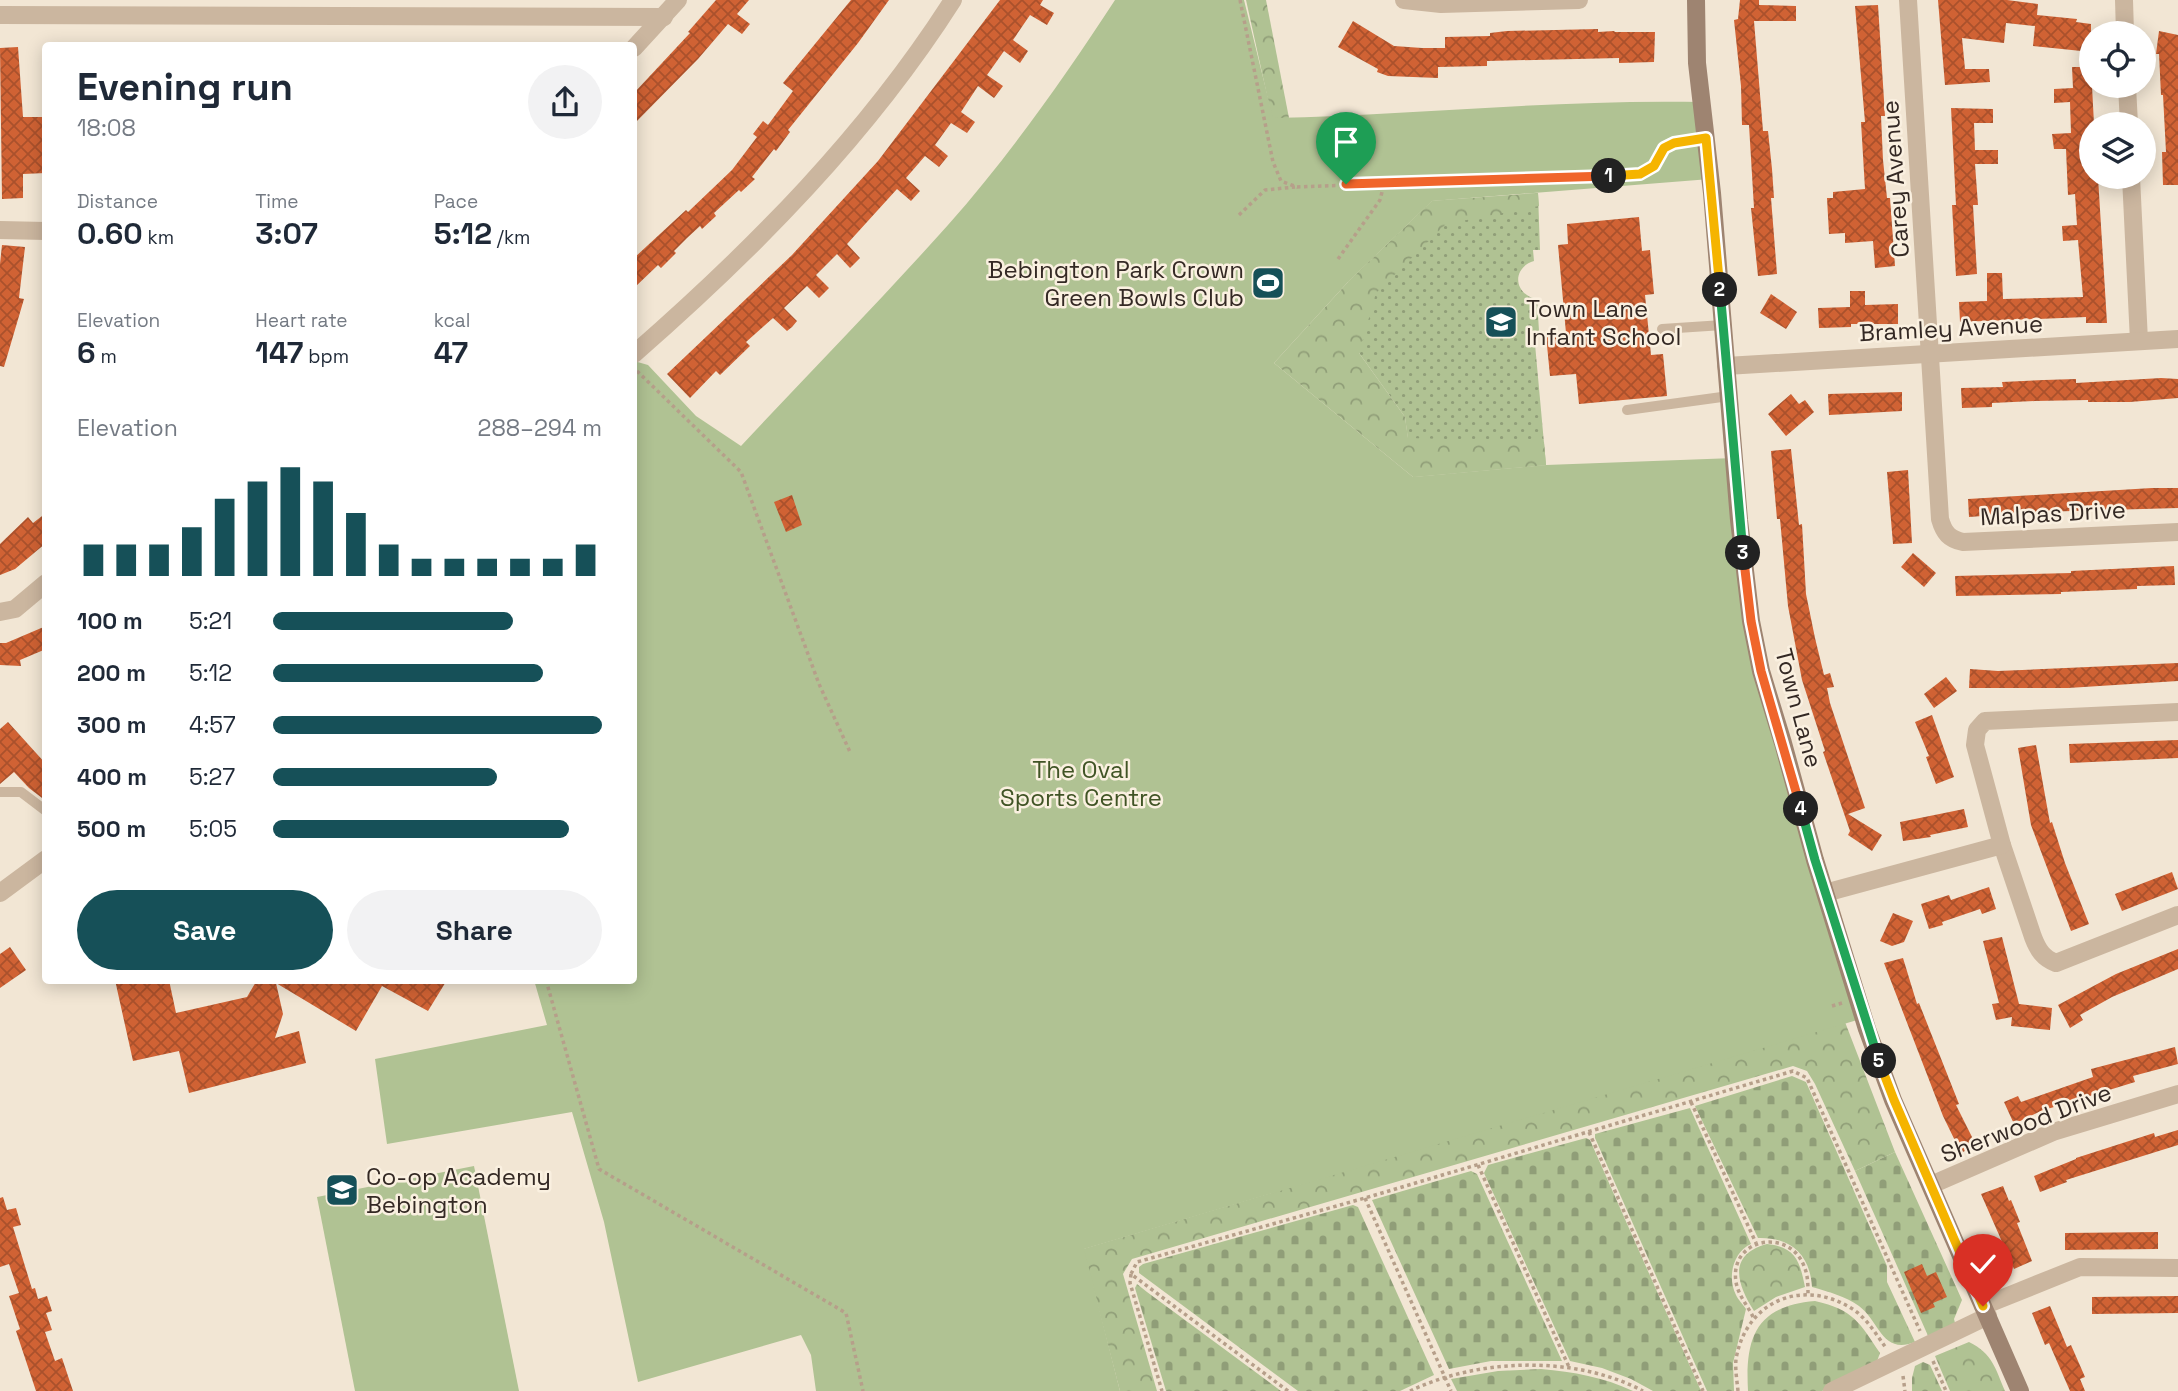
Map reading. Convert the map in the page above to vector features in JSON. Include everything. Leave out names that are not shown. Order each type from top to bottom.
[{"type":"main road","name":"Town Lane","points":[[1696,0],[1697,63],[1739,520],[1761,671],[1867,1029],[1894,1100],[2020,1391]]},
{"type":"street","points":[[637,45],[678,0]]},
{"type":"street","points":[[637,351],[746,252],[828,167],[891,90],[953,0]]},
{"type":"street","points":[[1404,0],[1441,4],[1579,0]]},
{"type":"street","name":"Carey Avenue","points":[[1908,0],[1931,354]]},
{"type":"street","points":[[2124,0],[2125,21]]},
{"type":"street","points":[[0,15],[664,16]]},
{"type":"street","points":[[2132,189],[2139,341]]},
{"type":"street","points":[[0,230],[42,231]]},
{"type":"street","name":"Bramley Avenue","points":[[1726,366],[2178,339]]},
{"type":"street","name":"Malpas Drive","points":[[1931,354],[1940,519],[1944,531],[1953,540],[1963,542],[2178,532]]},
{"type":"street","points":[[0,612],[15,609],[42,586]]},
{"type":"street","points":[[2178,712],[1985,721],[1977,730],[1975,745],[2002,845],[2038,950],[2047,960],[2056,963],[2178,915]]},
{"type":"street","points":[[1825,892],[2002,845]]},
{"type":"street","points":[[0,893],[42,862]]},
{"type":"street","name":"Sherwood Drive","points":[[1931,1185],[2053,1132],[2178,1094]]},
{"type":"street","points":[[1832,1391],[1927,1348],[1986,1311],[2080,1267],[2178,1268]]},
{"type":"lane","points":[[1662,329],[1723,325]]},
{"type":"lane","points":[[1627,410],[1729,396]]},
{"type":"lane","points":[[0,792],[21,792],[42,808]]},
{"type":"path","points":[[1240,0],[1273,162],[1281,181],[1297,187]]},
{"type":"path","points":[[1239,215],[1265,190],[1640,174],[1654,166],[1664,148],[1674,143],[1706,138]]},
{"type":"path","points":[[1338,259],[1380,200],[1384,184]]},
{"type":"path","points":[[637,370],[741,472],[819,684],[850,752]]},
{"type":"path","points":[[548,984],[599,1169],[846,1313],[863,1391]]},
{"type":"path","points":[[1162,1391],[1130,1283],[1131,1273],[1138,1262],[1793,1072],[1807,1078],[1946,1391]]},
{"type":"path","points":[[1691,1102],[1756,1243]]},
{"type":"path","points":[[1588,1132],[1703,1391]]},
{"type":"path","points":[[1478,1165],[1569,1367]]},
{"type":"path","points":[[1365,1198],[1451,1391]]},
{"type":"path","points":[[1754,1319],[1739,1292],[1736,1280],[1740,1259],[1746,1250],[1756,1243],[1768,1241],[1790,1248],[1804,1266],[1808,1294]]},
{"type":"path","points":[[1131,1273],[1287,1391]]},
{"type":"path","points":[[1738,1391],[1736,1361],[1742,1336],[1757,1313],[1791,1296],[1814,1293],[1852,1308],[1867,1322],[1896,1362],[1903,1377],[1905,1391]]},
{"type":"path","points":[[1410,1391],[1455,1373],[1527,1365],[1569,1367],[1601,1373],[1643,1391]]},
{"type":"green space","name":"The Oval Sports Centre","points":[[1115,0],[1244,0],[1273,118],[1594,103],[1702,102],[1710,179],[1432,201],[1348,282],[1274,363],[1413,477],[1546,465],[1734,458],[1751,621],[1864,1018],[1084,1249],[1120,1391],[816,1391],[811,1355],[801,1335],[638,1382],[604,1222],[572,1112],[387,1144],[375,1059],[547,1025],[535,984],[637,984],[637,362],[648,365],[696,416],[741,446],[948,225],[1036,116]]},
{"type":"green space","points":[[1246,0],[1266,0],[1289,118],[1272,118]]},
{"type":"green space","points":[[1538,193],[1540,250],[1533,250],[1534,261],[1522,269],[1518,281],[1529,297],[1537,299],[1539,331],[1534,333],[1546,465],[1413,477],[1405,417],[1359,353],[1348,282],[1432,201]]},
{"type":"green space","points":[[1538,193],[1539,206],[1446,224],[1376,293],[1359,353],[1405,417],[1408,438],[1544,442],[1546,465],[1413,477],[1274,363],[1348,282],[1432,201]]},
{"type":"green space","points":[[1845,1022],[1895,1152],[1855,1171],[1815,1084],[1807,1071],[1793,1066],[1132,1259],[1123,1274],[1157,1391],[1120,1391],[1083,1249]]},
{"type":"green space","points":[[1792,1076],[1806,1082],[1887,1266],[1887,1282],[1915,1342],[1904,1345],[1888,1341],[1859,1306],[1812,1287],[1807,1265],[1789,1244],[1758,1238],[1695,1106]]},
{"type":"green space","points":[[1690,1108],[1751,1244],[1736,1259],[1732,1273],[1733,1288],[1746,1309],[1733,1363],[1734,1391],[1707,1391],[1595,1138],[1595,1134]]},
{"type":"green space","points":[[1586,1138],[1590,1140],[1701,1391],[1653,1391],[1602,1368],[1570,1361],[1484,1173],[1488,1165]]},
{"type":"green space","points":[[1895,1152],[1962,1300],[1954,1319],[1956,1327],[1929,1338],[1855,1171]]},
{"type":"green space","points":[[474,1166],[519,1391],[355,1391],[317,1197]]},
{"type":"green space","points":[[1471,1171],[1477,1174],[1562,1361],[1491,1361],[1449,1369],[1372,1200]]},
{"type":"green space","points":[[1353,1205],[1358,1207],[1434,1375],[1400,1391],[1298,1391],[1139,1273],[1139,1267],[1143,1264]]},
{"type":"green space","points":[[1767,1244],[1784,1248],[1795,1257],[1805,1287],[1776,1297],[1754,1311],[1743,1291],[1739,1272],[1746,1255]]},
{"type":"green space","points":[[1137,1284],[1281,1391],[1166,1391],[1135,1288]]},
{"type":"green space","points":[[1815,1301],[1839,1309],[1854,1319],[1880,1353],[1876,1364],[1871,1369],[1822,1391],[1748,1391],[1749,1355],[1758,1328],[1767,1317],[1779,1310]]},
{"type":"green space","points":[[1969,1342],[1988,1357],[2005,1391],[1950,1391],[1935,1356]]},
{"type":"green space","points":[[1923,1362],[1930,1365],[1942,1391],[1912,1391],[1915,1366]]},
{"type":"green space","points":[[1541,1369],[1588,1376],[1633,1391],[1457,1391],[1451,1379],[1498,1371]]},
{"type":"building","points":[[716,0],[749,0],[737,14],[750,24],[742,34],[728,24],[637,121],[637,90],[690,33],[688,32]]},
{"type":"building","points":[[851,0],[889,0],[788,130],[790,132],[776,151],[774,149],[752,177],[755,179],[714,213],[716,216],[702,229],[700,226],[687,238],[661,268],[658,265],[637,285],[637,255],[732,170],[757,137],[753,134],[763,121],[768,125],[793,91],[783,83]]},
{"type":"building","points":[[1000,0],[1043,0],[1040,5],[1054,13],[1047,25],[1030,15],[1013,40],[1028,51],[1020,63],[1004,51],[987,75],[1003,86],[994,98],[978,86],[961,112],[975,122],[967,133],[951,123],[935,145],[948,156],[939,167],[925,156],[906,178],[920,191],[911,201],[897,189],[847,244],[860,258],[850,268],[837,254],[816,275],[829,288],[819,298],[807,286],[784,308],[797,321],[792,327],[787,331],[773,318],[746,342],[750,346],[720,375],[716,371],[690,398],[667,374],[792,255],[878,161]]},
{"type":"building","points":[[1740,0],[1759,0],[1759,5],[1796,6],[1796,21],[1754,21],[1763,131],[1768,131],[1772,169],[1774,198],[1771,198],[1777,274],[1758,276],[1751,208],[1754,208],[1749,125],[1742,125],[1734,20],[1738,19]]},
{"type":"building","points":[[1938,0],[2007,0],[2038,4],[2037,15],[2077,19],[2076,22],[2079,22],[2079,51],[2033,46],[2035,26],[2006,23],[2004,43],[1962,38],[1965,69],[1989,69],[1990,82],[1945,85]]},
{"type":"building","points":[[1878,5],[1885,116],[1881,116],[1883,160],[1887,198],[1890,198],[1895,266],[1875,268],[1873,241],[1845,243],[1845,233],[1829,234],[1827,198],[1833,198],[1833,192],[1865,189],[1861,122],[1865,122],[1855,6]]},
{"type":"building","points":[[1353,21],[1394,46],[1422,48],[1445,48],[1445,37],[1490,36],[1490,33],[1507,31],[1598,29],[1598,32],[1655,32],[1654,62],[1619,63],[1619,58],[1487,61],[1487,66],[1438,67],[1438,78],[1388,76],[1338,47]]},
{"type":"building","points":[[2159,31],[2178,35],[2178,185],[2163,185],[2162,152],[2166,152],[2163,95],[2159,54],[2156,54]]},
{"type":"building","points":[[18,47],[23,117],[42,117],[42,173],[23,174],[23,198],[2,199],[0,48]]},
{"type":"building","points":[[2072,67],[2079,67],[2079,98],[2093,98],[2093,112],[2079,112],[2079,189],[2099,189],[2107,323],[2086,323],[2086,317],[1960,322],[1959,302],[1987,301],[1987,273],[2002,273],[2003,299],[2083,297],[2078,240],[2063,241],[2062,226],[2077,225],[2075,194],[2068,195],[2066,149],[2054,149],[2052,134],[2071,133],[2070,102],[2054,103],[2054,89],[2073,88]]},
{"type":"building","points":[[1951,108],[1993,109],[1993,123],[1974,123],[1975,150],[1998,150],[1998,164],[1975,164],[1978,205],[1973,205],[1977,274],[1956,276],[1952,205],[1956,205]]},
{"type":"building","points":[[1639,217],[1642,251],[1650,250],[1654,294],[1645,295],[1651,355],[1663,354],[1667,396],[1579,404],[1576,374],[1550,376],[1546,335],[1566,333],[1558,245],[1568,244],[1567,224]]},
{"type":"building","points":[[2,245],[25,247],[19,298],[24,299],[4,367],[0,366]]},
{"type":"building","points":[[1850,291],[1865,291],[1865,305],[1898,304],[1898,324],[1851,324],[1851,327],[1819,328],[1818,308],[1850,307]]},
{"type":"building","points":[[1771,294],[1797,312],[1786,329],[1760,313]]},
{"type":"building","points":[[2076,379],[2076,383],[2178,379],[2178,398],[2130,402],[2035,401],[1992,403],[1992,407],[1962,408],[1961,388],[2003,387],[2002,382]]},
{"type":"building","points":[[1902,392],[1902,411],[1829,415],[1828,394]]},
{"type":"building","points":[[1791,394],[1799,404],[1805,400],[1814,412],[1786,436],[1768,414]]},
{"type":"building","points":[[1791,449],[1799,525],[1802,524],[1806,594],[1815,638],[1824,675],[1830,673],[1834,687],[1827,688],[1830,703],[1865,808],[1848,814],[1882,835],[1872,851],[1848,835],[1850,831],[1802,680],[1788,606],[1771,451]]},
{"type":"building","points":[[1908,470],[1912,543],[1893,544],[1887,472]]},
{"type":"building","points":[[2178,488],[2178,508],[1969,517],[1968,499]]},
{"type":"building","points":[[792,495],[802,525],[786,532],[774,502]]},
{"type":"building","points":[[42,516],[42,546],[15,569],[0,575],[0,544],[28,517],[33,523]]},
{"type":"building","points":[[1913,553],[1936,573],[1924,587],[1901,567]]},
{"type":"building","points":[[2174,566],[2175,585],[2061,594],[1956,596],[1955,576],[2071,573]]},
{"type":"building","points":[[42,628],[42,651],[20,660],[21,666],[0,665],[0,643]]},
{"type":"building","points":[[2178,663],[2178,681],[2068,688],[1969,688],[1970,669],[1998,671]]},
{"type":"building","points":[[1946,677],[1957,691],[1934,708],[1924,694]]},
{"type":"building","points":[[1932,715],[1954,777],[1936,784],[1926,757],[1929,756],[1915,722]]},
{"type":"building","points":[[8,722],[42,760],[42,798],[14,772],[0,784],[0,729]]},
{"type":"building","points":[[2178,740],[2178,758],[2070,763],[2069,744]]},
{"type":"building","points":[[2036,745],[2050,823],[2052,822],[2089,924],[2071,931],[2031,825],[2018,748]]},
{"type":"building","points":[[1964,809],[1968,827],[1903,841],[1900,822]]},
{"type":"building","points":[[2172,872],[2178,889],[2122,911],[2115,894]]},
{"type":"building","points":[[1989,887],[1996,909],[1982,914],[1980,909],[1929,929],[1921,904],[1949,895],[1951,900]]},
{"type":"building","points":[[1893,913],[1913,921],[1904,942],[1892,946],[1880,941]]},
{"type":"building","points":[[2002,937],[2019,1004],[2052,1008],[2050,1030],[2011,1026],[2012,1017],[1996,1020],[1992,1004],[1999,1003],[1983,941]]},
{"type":"building","points":[[10,947],[26,970],[0,988],[0,954]]},
{"type":"building","points":[[2178,949],[2178,969],[2112,997],[2080,1015],[2083,1020],[2070,1028],[2058,1005],[2116,974]]},
{"type":"building","points":[[1903,958],[1917,1004],[1919,1003],[1959,1104],[1956,1105],[1976,1145],[1961,1153],[1943,1116],[1884,963]]},
{"type":"building","points":[[116,984],[170,984],[176,1013],[247,997],[255,984],[276,984],[283,1014],[275,1038],[299,1031],[306,1063],[189,1093],[179,1051],[133,1061]]},
{"type":"building","points":[[278,984],[445,984],[428,1011],[382,986],[356,1031]]},
{"type":"building","points":[[2175,1047],[2178,1064],[2133,1076],[2135,1082],[2041,1111],[2014,1124],[2004,1102],[2018,1096],[2021,1102],[2093,1077],[2091,1069]]},
{"type":"building","points":[[2178,1130],[2178,1145],[2066,1180],[2067,1182],[2040,1192],[2034,1176],[2076,1158],[2154,1133],[2155,1137]]},
{"type":"building","points":[[2003,1186],[2020,1222],[2017,1223],[2032,1261],[2014,1269],[1981,1194]]},
{"type":"building","points":[[3,1197],[7,1210],[16,1208],[21,1225],[13,1227],[32,1289],[35,1288],[38,1299],[47,1296],[52,1311],[46,1313],[52,1330],[45,1332],[55,1361],[62,1358],[73,1391],[36,1391],[16,1331],[20,1329],[9,1296],[19,1293],[9,1264],[0,1267],[0,1198]]},
{"type":"building","points":[[2158,1232],[2158,1249],[2065,1250],[2065,1233]]},
{"type":"building","points":[[1922,1264],[1927,1276],[1936,1272],[1947,1297],[1933,1303],[1935,1307],[1921,1313],[1904,1272]]},
{"type":"building","points":[[2178,1296],[2178,1313],[2092,1314],[2092,1297]]},
{"type":"building","points":[[2050,1306],[2067,1347],[2071,1345],[2085,1377],[2080,1379],[2085,1391],[2070,1391],[2049,1343],[2045,1345],[2032,1313]]},
{"type":"place","name":"Bebington Park Crown Green Bowls Club","points":[[1268,283]]},
{"type":"place","name":"Town Lane Infant School","points":[[1501,322]]},
{"type":"place","name":"Co-op Academy Bebington","points":[[342,1190]]},
{"type":"route","points":[[1346,184],[1640,174],[1654,166],[1664,148],[1674,143],[1706,138],[1739,520],[1751,621],[1761,671],[1867,1029],[1894,1100],[1983,1306]]}]
